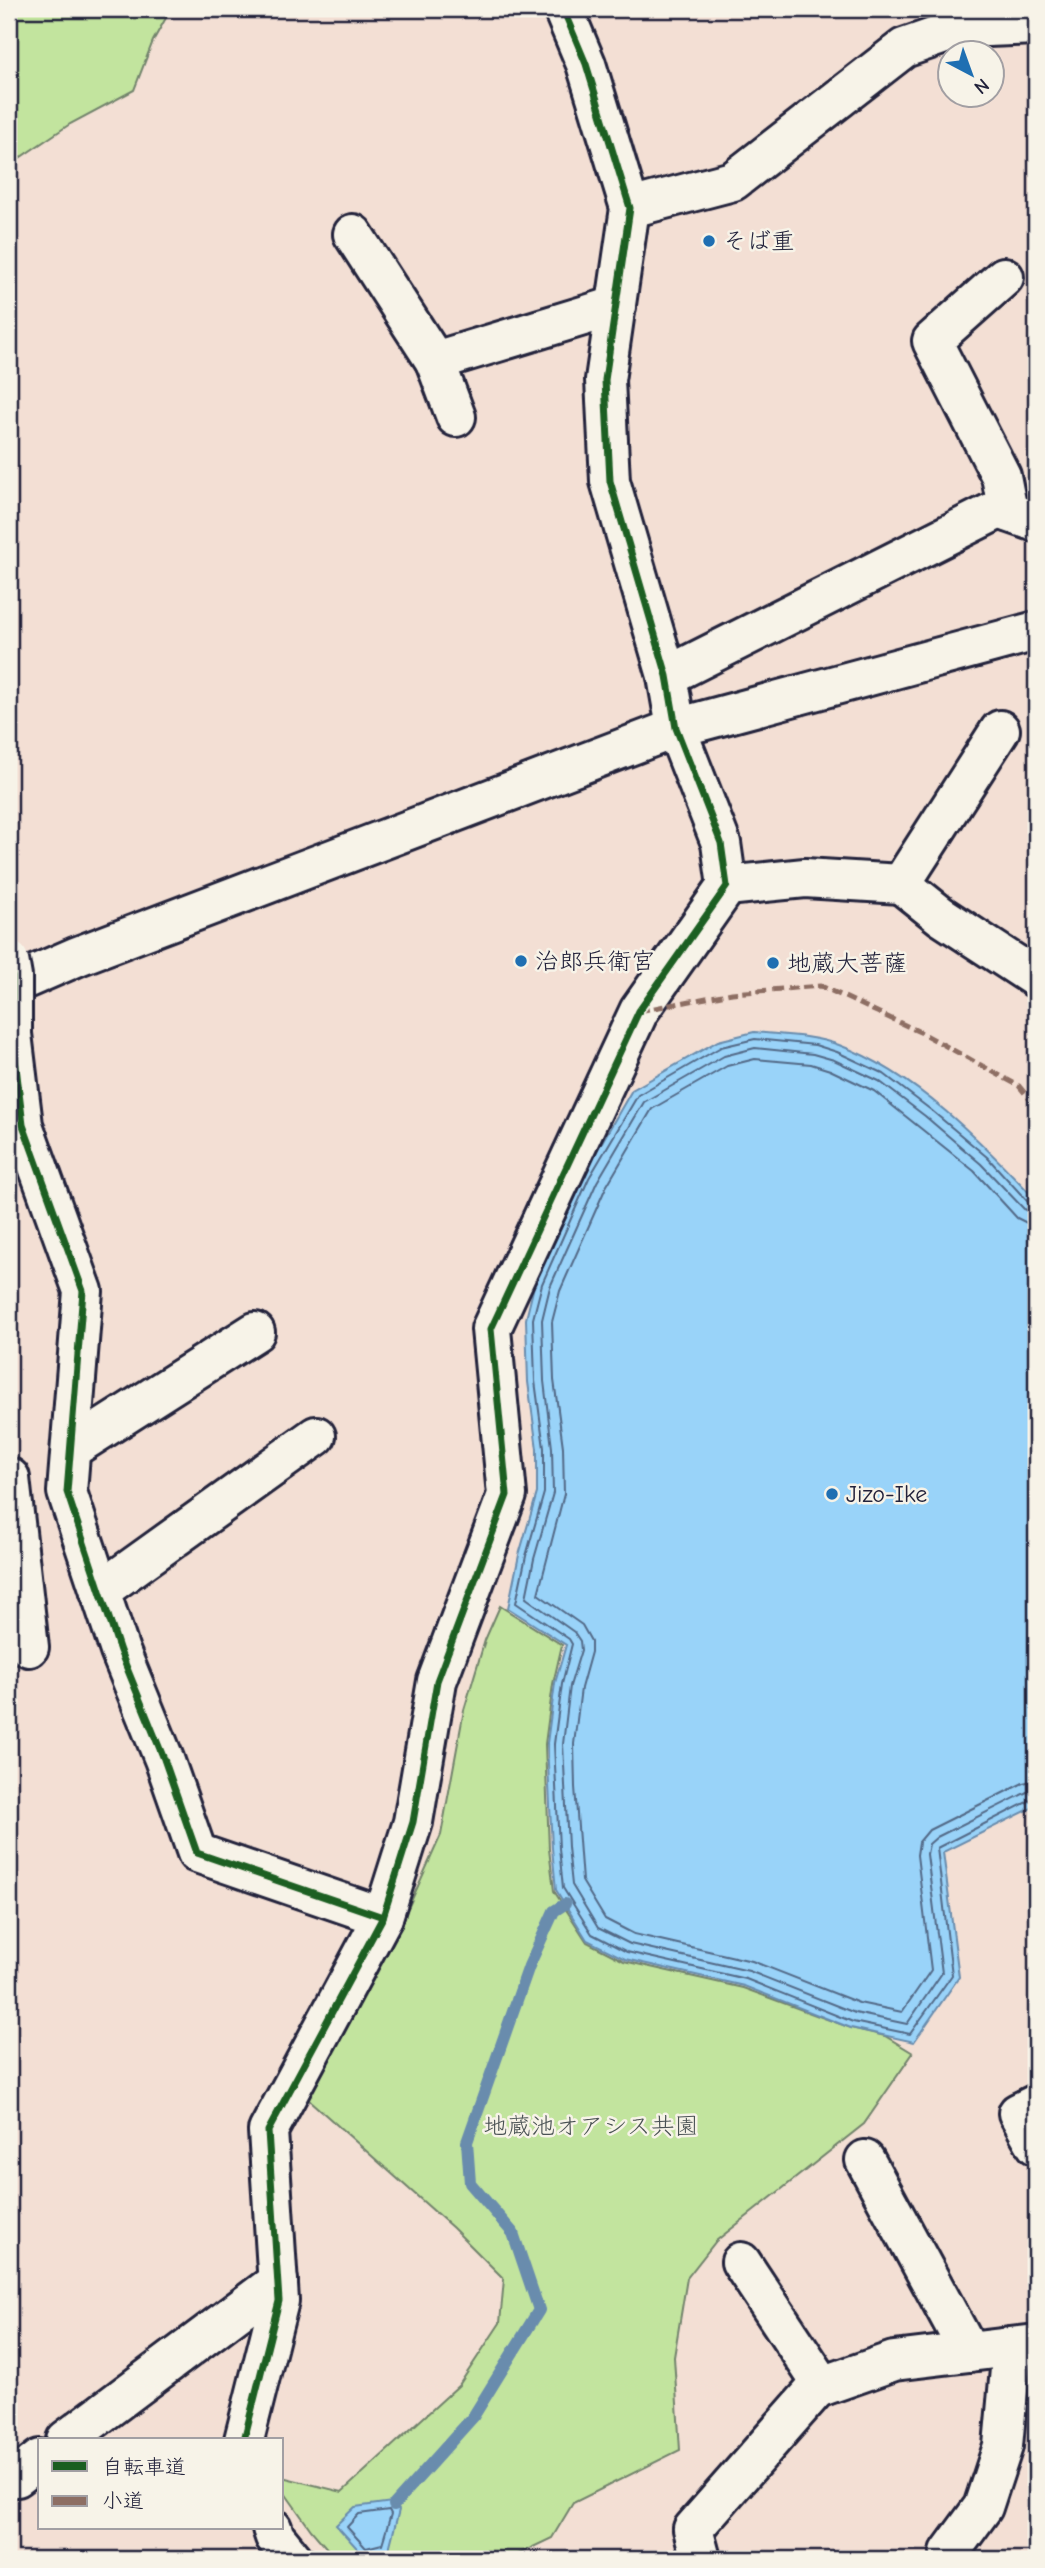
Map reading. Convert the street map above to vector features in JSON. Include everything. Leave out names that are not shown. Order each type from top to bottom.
[{"type":"street","points":[[245,2438],[279,2301],[268,2131],[383,1917],[413,1822],[437,1681],[507,1495],[491,1329],[639,1011],[727,886],[721,843],[676,728],[667,676],[610,481],[605,380],[630,208],[586,64],[563,9]]},
{"type":"street","points":[[630,208],[733,181],[935,22],[962,28],[1036,25]]},
{"type":"street","points":[[353,234],[435,361],[456,417]]},
{"type":"street","points":[[1004,278],[932,341],[1022,517]]},
{"type":"street","points":[[435,361],[616,306]]},
{"type":"street","points":[[667,676],[999,509],[1022,517]]},
{"type":"street","points":[[9,986],[78,956],[676,728],[1036,631]]},
{"type":"street","points":[[901,884],[1000,730]]},
{"type":"street","points":[[727,886],[805,878],[901,884],[941,916],[1036,978]]},
{"type":"street","points":[[9,960],[12,977],[12,1034],[23,1125],[83,1292],[67,1492],[120,1651],[164,1759],[197,1853],[383,1917]]},
{"type":"street","points":[[71,1449],[255,1332]]},
{"type":"street","points":[[100,1591],[316,1436]]},
{"type":"street","points":[[29,1647],[9,1478],[67,1492]]},
{"type":"street","points":[[1036,2104],[1018,2113],[1036,2145]]},
{"type":"street","points":[[865,2160],[969,2352]]},
{"type":"street","points":[[741,2262],[822,2386]]},
{"type":"street","points":[[69,2438],[278,2280]]},
{"type":"street","points":[[701,2559],[693,2529],[817,2388],[894,2361],[1024,2346],[1003,2446],[983,2507],[955,2557]]},
{"type":"street","points":[[273,2530],[275,2537],[293,2559]]},
{"type":"green space","points":[[9,9],[171,9],[153,41],[134,90],[70,124],[9,165]]},
{"type":"green space","name":"地蔵池オアシス共園","points":[[500,1606],[562,1645],[553,1684],[545,1744],[549,1849],[554,1891],[587,1942],[624,1961],[743,1988],[851,2028],[885,2036],[913,2053],[864,2124],[716,2241],[687,2278],[674,2357],[680,2450],[573,2503],[552,2538],[508,2559],[336,2559],[284,2492],[284,2478],[342,2492],[459,2385],[500,2323],[504,2279],[453,2228],[301,2093],[409,1906],[441,1835],[464,1710],[485,1640]]},
{"type":"water","points":[[754,1032],[829,1042],[867,1057],[894,1073],[946,1111],[1036,1200],[1036,1806],[943,1852],[959,1977],[914,2042],[851,2028],[744,1986],[625,1959],[587,1940],[556,1890],[552,1848],[547,1743],[555,1683],[566,1645],[508,1608],[519,1555],[537,1493],[537,1449],[528,1382],[526,1319],[535,1282],[583,1175],[632,1090],[718,1041]]},
{"type":"water","points":[[392,2502],[399,2510],[389,2549],[365,2557],[336,2525],[355,2507]]},
{"type":"waterway","points":[[394,2505],[473,2417],[539,2310],[513,2233],[470,2183],[467,2142],[529,1966],[554,1911],[565,1904]]},
{"type":"marked path","points":[[639,1011],[732,993],[821,986],[922,1033],[1019,1086],[1036,1107]]},
{"type":"cycle path","points":[[245,2438],[279,2301],[268,2131],[383,1917],[413,1822],[437,1681],[507,1495],[491,1329],[639,1011],[727,886],[721,843],[676,728],[667,676],[610,481],[605,380],[630,208],[586,64],[563,9]]},
{"type":"cycle path","points":[[9,960],[12,977],[12,1034],[23,1125],[83,1291],[67,1492],[120,1651],[164,1759],[197,1853],[383,1917]]},
{"type":"place","name":"そば重","points":[[709,241]]},
{"type":"place","name":"治郎兵衛宮","points":[[521,961]]},
{"type":"place","name":"地蔵大菩薩","points":[[773,963]]},
{"type":"place","name":"Jizo-Ike","points":[[832,1494]]}]
